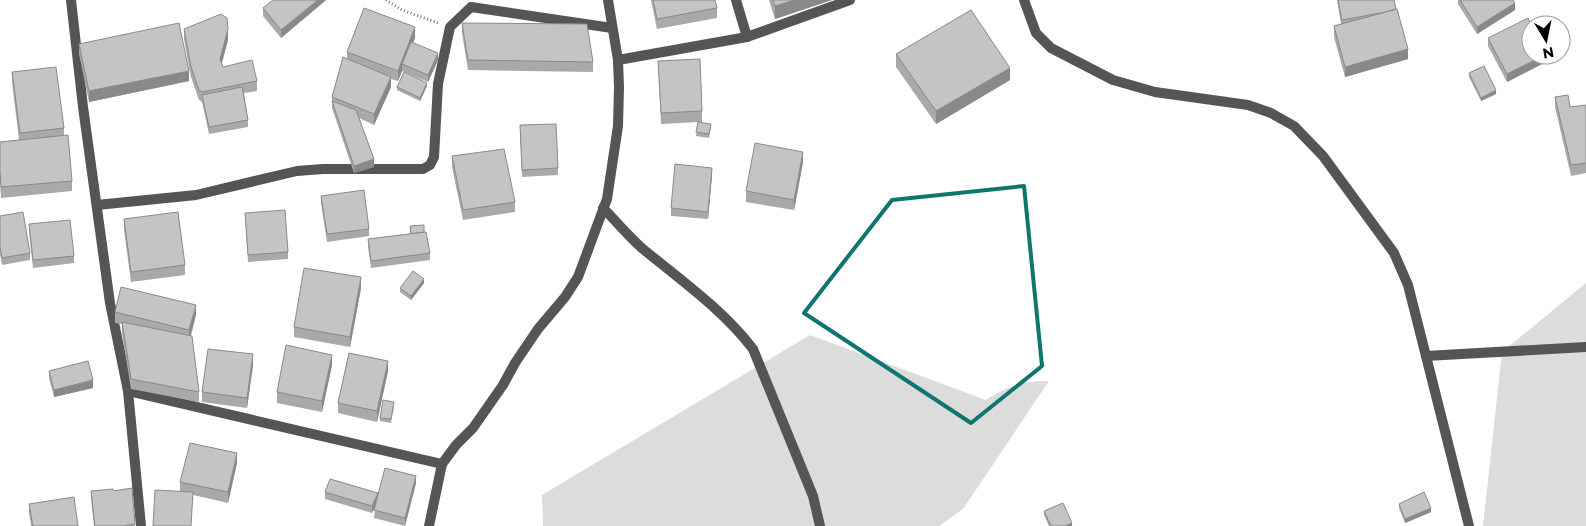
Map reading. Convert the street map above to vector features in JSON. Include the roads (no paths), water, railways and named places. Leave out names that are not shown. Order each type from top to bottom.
[{"type":"street","points":[[71,0],[83,107],[110,303],[128,391],[141,526]]},
{"type":"street","points":[[429,526],[442,464],[456,445],[473,428],[503,385],[538,328],[565,297],[578,277],[603,208],[611,175],[618,126],[618,60],[608,0]]},
{"type":"street","points":[[736,0],[747,38]]},
{"type":"street","points":[[618,60],[747,38],[850,0]]},
{"type":"street","points":[[1024,0],[1036,32],[1051,48],[1113,80],[1155,92],[1248,105],[1271,113],[1294,126],[1323,156],[1394,253],[1408,285],[1469,526]]},
{"type":"street","points":[[97,205],[196,196],[297,171],[323,169],[423,169],[430,165],[434,157],[438,84],[450,27],[471,7],[612,28]]},
{"type":"street","points":[[603,208],[642,248],[672,271],[741,334],[753,349],[813,496],[820,526]]},
{"type":"street","points":[[1426,356],[1586,347]]},
{"type":"street","points":[[128,391],[442,464]]}]
